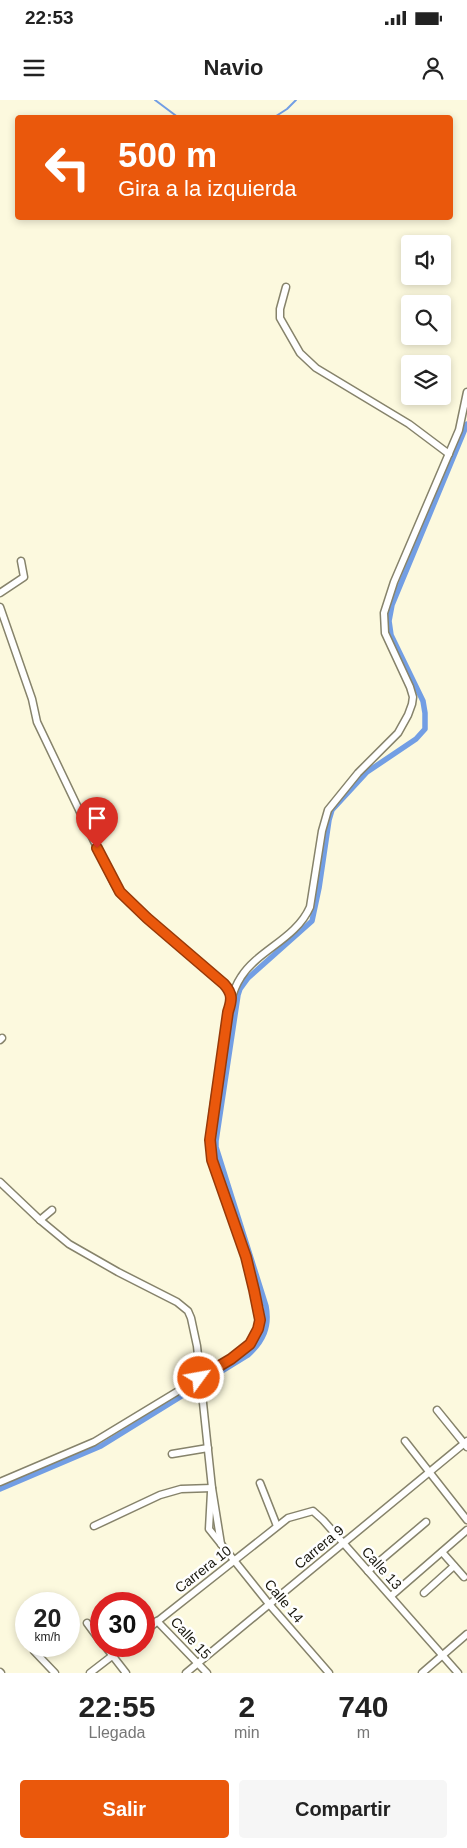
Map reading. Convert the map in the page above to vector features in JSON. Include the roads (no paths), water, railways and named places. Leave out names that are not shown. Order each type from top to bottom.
[{"type":"street","points":[[286,287],[280,309],[280,318],[300,353],[316,368],[409,424],[449,454]]},
{"type":"street","points":[[0,1482],[94,1442],[231,1359],[250,1344],[258,1329],[260,1320],[246,1257],[212,1160],[210,1140],[228,1012],[238,982],[244,972],[284,938],[307,913],[310,907],[322,832],[328,810],[358,774],[393,738],[408,715],[413,697],[387,640],[384,613],[394,582],[459,430],[467,392]]},
{"type":"street","points":[[0,593],[24,576],[21,561]]},
{"type":"street","points":[[0,607],[32,699],[38,722],[114,883],[120,892],[147,918],[224,984],[232,997]]},
{"type":"street","points":[[0,1182],[40,1220],[52,1210]]},
{"type":"street","name":"Calle 14","points":[[40,1220],[69,1244],[177,1302],[188,1311],[194,1329],[212,1488],[221,1544]]},
{"type":"street","points":[[437,1410],[466,1444]]},
{"type":"street","points":[[405,1441],[467,1520]]},
{"type":"street","name":"Carrera 9","points":[[186,1673],[466,1444]]},
{"type":"street","points":[[172,1454],[208,1448]]},
{"type":"street","points":[[260,1483],[277,1526]]},
{"type":"street","points":[[94,1526],[160,1495],[181,1489],[212,1488]]},
{"type":"street","name":"Calle 14","points":[[212,1488],[209,1529],[269,1604],[329,1673]]},
{"type":"street","name":"Calle 13","points":[[277,1526],[295,1515],[313,1511],[458,1673]]},
{"type":"street","points":[[368,1571],[426,1522]]},
{"type":"street","name":"Carrera 10","points":[[155,1623],[277,1526]]},
{"type":"street","points":[[391,1596],[467,1530]]},
{"type":"street","points":[[442,1552],[464,1577]]},
{"type":"street","points":[[424,1593],[454,1566]]},
{"type":"street","name":"Calle 15","points":[[158,1621],[207,1673]]},
{"type":"street","points":[[86,1623],[90,1628]]},
{"type":"street","points":[[422,1673],[467,1634]]},
{"type":"street","points":[[40,1657],[55,1673]]},
{"type":"street","points":[[90,1673],[111,1657]]},
{"type":"street","points":[[113,1657],[126,1673]]},
{"type":"waterway","points":[[155,100],[175,115]]},
{"type":"waterway","points":[[278,115],[296,100]]},
{"type":"waterway","points":[[0,1489],[101,1446],[248,1355],[258,1344],[264,1333],[267,1321],[266,1306],[216,1147],[238,995],[248,978],[312,921],[332,810],[367,772],[416,739],[425,729],[423,701],[391,635],[389,621],[392,605],[467,424]]}]
